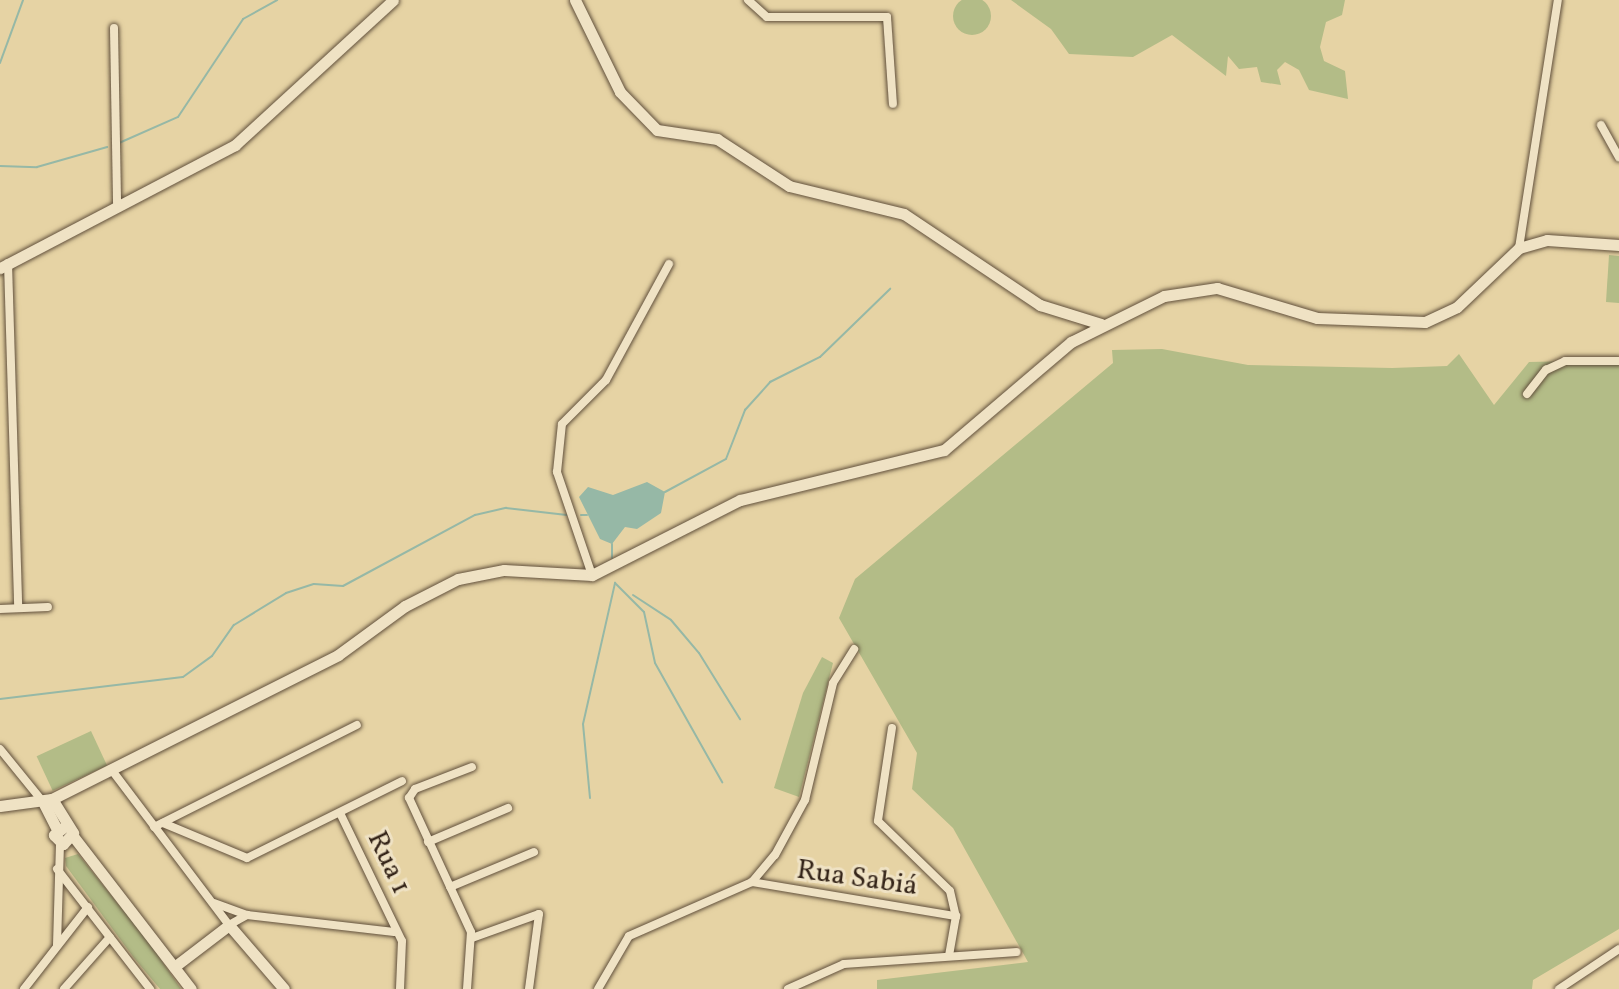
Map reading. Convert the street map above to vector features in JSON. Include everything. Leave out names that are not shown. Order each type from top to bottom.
[{"type":"main road","points":[[4,265],[268,122],[393,0]]},
{"type":"main road","points":[[575,0],[620,92],[657,130],[717,139],[789,186],[904,214],[1040,305],[1101,324]]},
{"type":"main road","points":[[0,806],[45,797],[111,769],[314,668],[458,579],[504,570],[592,575],[740,500],[944,450],[1039,365],[1101,324],[1164,296],[1208,288],[1317,318],[1433,320],[1519,248],[1547,240],[1619,245]]},
{"type":"main road","points":[[45,797],[65,830],[191,989]]},
{"type":"main road","points":[[60,844],[65,830]]},
{"type":"main road","points":[[174,967],[229,925],[281,989]]},
{"type":"street","points":[[748,0],[767,17],[887,17],[893,104]]},
{"type":"street","points":[[1519,248],[1558,0]]},
{"type":"street","points":[[114,28],[117,205]]},
{"type":"street","points":[[1601,125],[1619,157]]},
{"type":"street","points":[[592,575],[557,472],[562,424],[606,380],[669,264]]},
{"type":"street","points":[[4,265],[18,608]]},
{"type":"street","points":[[1527,394],[1546,370],[1565,361],[1619,361]]},
{"type":"street","points":[[0,609],[48,607]]},
{"type":"street","points":[[598,989],[611,957],[635,932],[752,882],[798,816],[833,683],[854,649]]},
{"type":"street","points":[[158,825],[357,725]]},
{"type":"street","points":[[892,728],[878,821],[945,882],[956,916],[949,955]]},
{"type":"street","points":[[0,749],[45,797]]},
{"type":"street","points":[[467,989],[472,938],[428,842],[410,793],[472,767]]},
{"type":"street","points":[[111,769],[158,825],[229,925],[247,915]]},
{"type":"street","points":[[158,825],[247,858],[402,781]]},
{"type":"street","points":[[428,842],[508,808]]},
{"type":"street","name":"Rua 1","points":[[340,813],[404,948],[400,989]]},
{"type":"street","points":[[177,816],[193,836]]},
{"type":"street","points":[[57,946],[60,844]]},
{"type":"street","points":[[450,887],[534,852]]},
{"type":"street","points":[[57,869],[150,989]]},
{"type":"street","name":"Rua Sabiá","points":[[752,882],[956,916]]},
{"type":"street","points":[[209,899],[247,915],[394,932]]},
{"type":"street","points":[[24,989],[88,907]]},
{"type":"street","points":[[472,938],[539,914],[529,989]]},
{"type":"street","points":[[64,989],[110,937]]},
{"type":"street","points":[[1559,989],[1573,975],[1619,949]]},
{"type":"street","points":[[788,989],[844,964],[1017,952]]},
{"type":"street","points":[[1572,989],[1573,975]]},
{"type":"green space","points":[[972,-3],[986,2],[991,16],[986,30],[972,35],[958,30],[953,16],[958,2]]},
{"type":"green space","points":[[1011,0],[1345,0],[1342,15],[1326,22],[1320,47],[1324,61],[1345,71],[1348,99],[1309,90],[1299,70],[1285,62],[1277,70],[1281,85],[1261,82],[1257,67],[1239,69],[1228,56],[1226,76],[1172,35],[1133,57],[1069,54],[1051,29]]},
{"type":"green space","points":[[1609,255],[1619,256],[1619,303],[1606,302]]},
{"type":"green space","points":[[1162,349],[1248,365],[1392,368],[1447,366],[1459,354],[1494,405],[1529,362],[1619,360],[1619,929],[1533,980],[1532,989],[877,989],[877,980],[1028,962],[953,828],[912,789],[917,753],[839,618],[855,579],[1113,363],[1112,350]]},
{"type":"green space","points":[[822,657],[833,663],[799,797],[774,788],[803,693]]},
{"type":"green space","points":[[91,731],[107,765],[53,791],[37,756]]},
{"type":"green space","points":[[78,854],[151,945],[181,989],[160,989],[134,958],[66,866],[65,858]]},
{"type":"shaded area","points":[[647,482],[665,492],[661,513],[637,529],[625,527],[612,544],[600,539],[579,497],[588,487],[613,495]]},
{"type":"waterway","points":[[0,63],[23,0]]},
{"type":"waterway","points":[[119,143],[178,117],[243,19],[277,0]]},
{"type":"waterway","points":[[0,166],[37,167],[107,147]]},
{"type":"waterway","points":[[665,492],[726,459],[745,410],[770,382],[820,357],[890,289]]},
{"type":"waterway","points":[[0,699],[183,677],[212,656],[234,625],[286,593],[314,584],[343,586],[475,515],[506,508],[567,515]]},
{"type":"waterway","points":[[581,515],[587,515]]},
{"type":"waterway","points":[[612,544],[612,558]]},
{"type":"waterway","points":[[590,798],[583,724],[615,583],[644,612],[655,663],[722,782]]},
{"type":"waterway","points":[[633,595],[671,620],[699,653],[740,719]]}]
